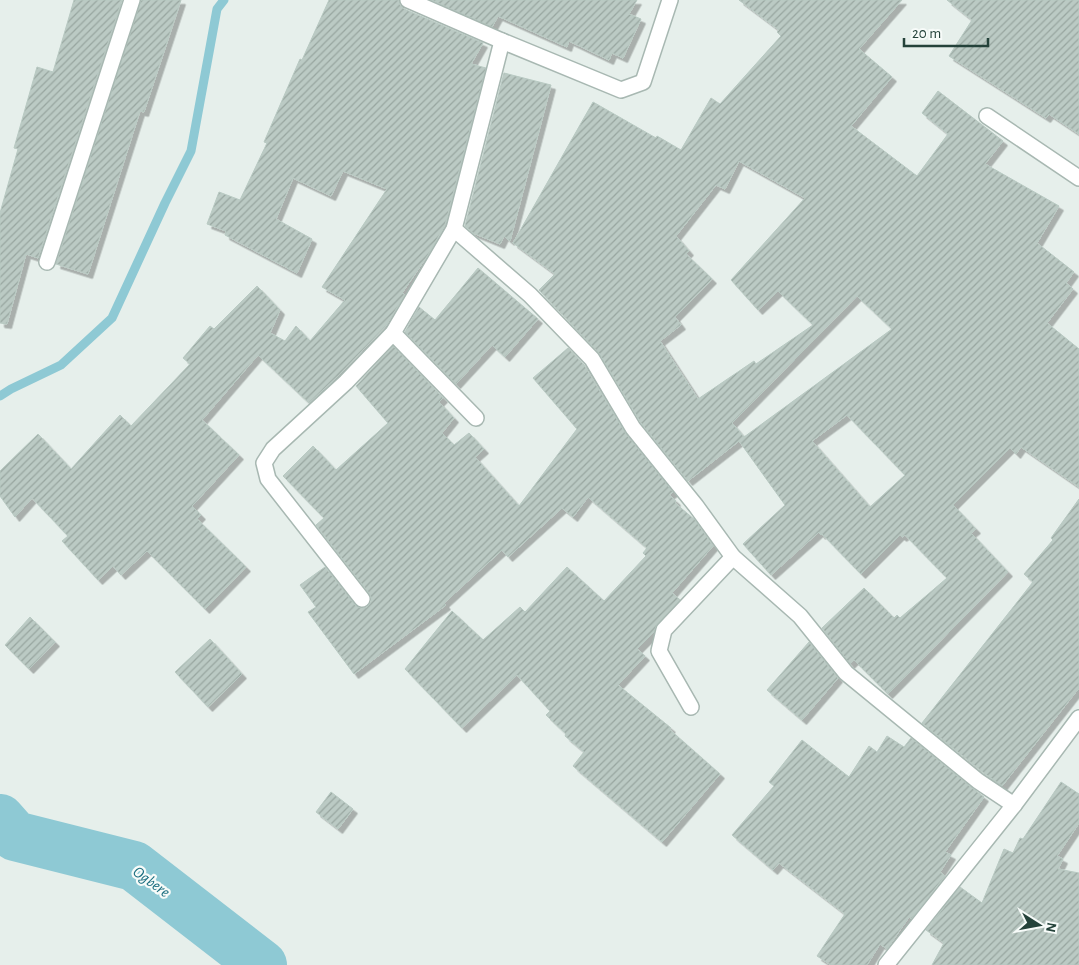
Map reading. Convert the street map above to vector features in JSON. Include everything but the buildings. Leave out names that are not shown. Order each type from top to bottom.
[{"type":"street","points":[[47,262],[132,0]]},
{"type":"street","points":[[408,0],[621,90],[643,82],[670,0]]},
{"type":"street","points":[[362,599],[268,479],[264,463],[273,449],[346,382],[393,334],[454,229],[502,41]]},
{"type":"street","points":[[987,116],[1079,178]]},
{"type":"street","points":[[454,229],[530,295],[592,359],[634,428],[696,506],[733,558],[800,616],[846,673],[978,781],[1014,805]]},
{"type":"street","points":[[393,334],[476,418]]},
{"type":"street","points":[[691,708],[659,651],[664,630],[733,558]]},
{"type":"street","points":[[886,965],[1014,805],[1079,718]]},
{"type":"waterway","points":[[0,396],[61,365],[112,318],[191,151],[217,9],[224,0]]},
{"type":"waterway","name":"Ogbere","points":[[0,819],[15,836],[134,866],[262,965]]}]
